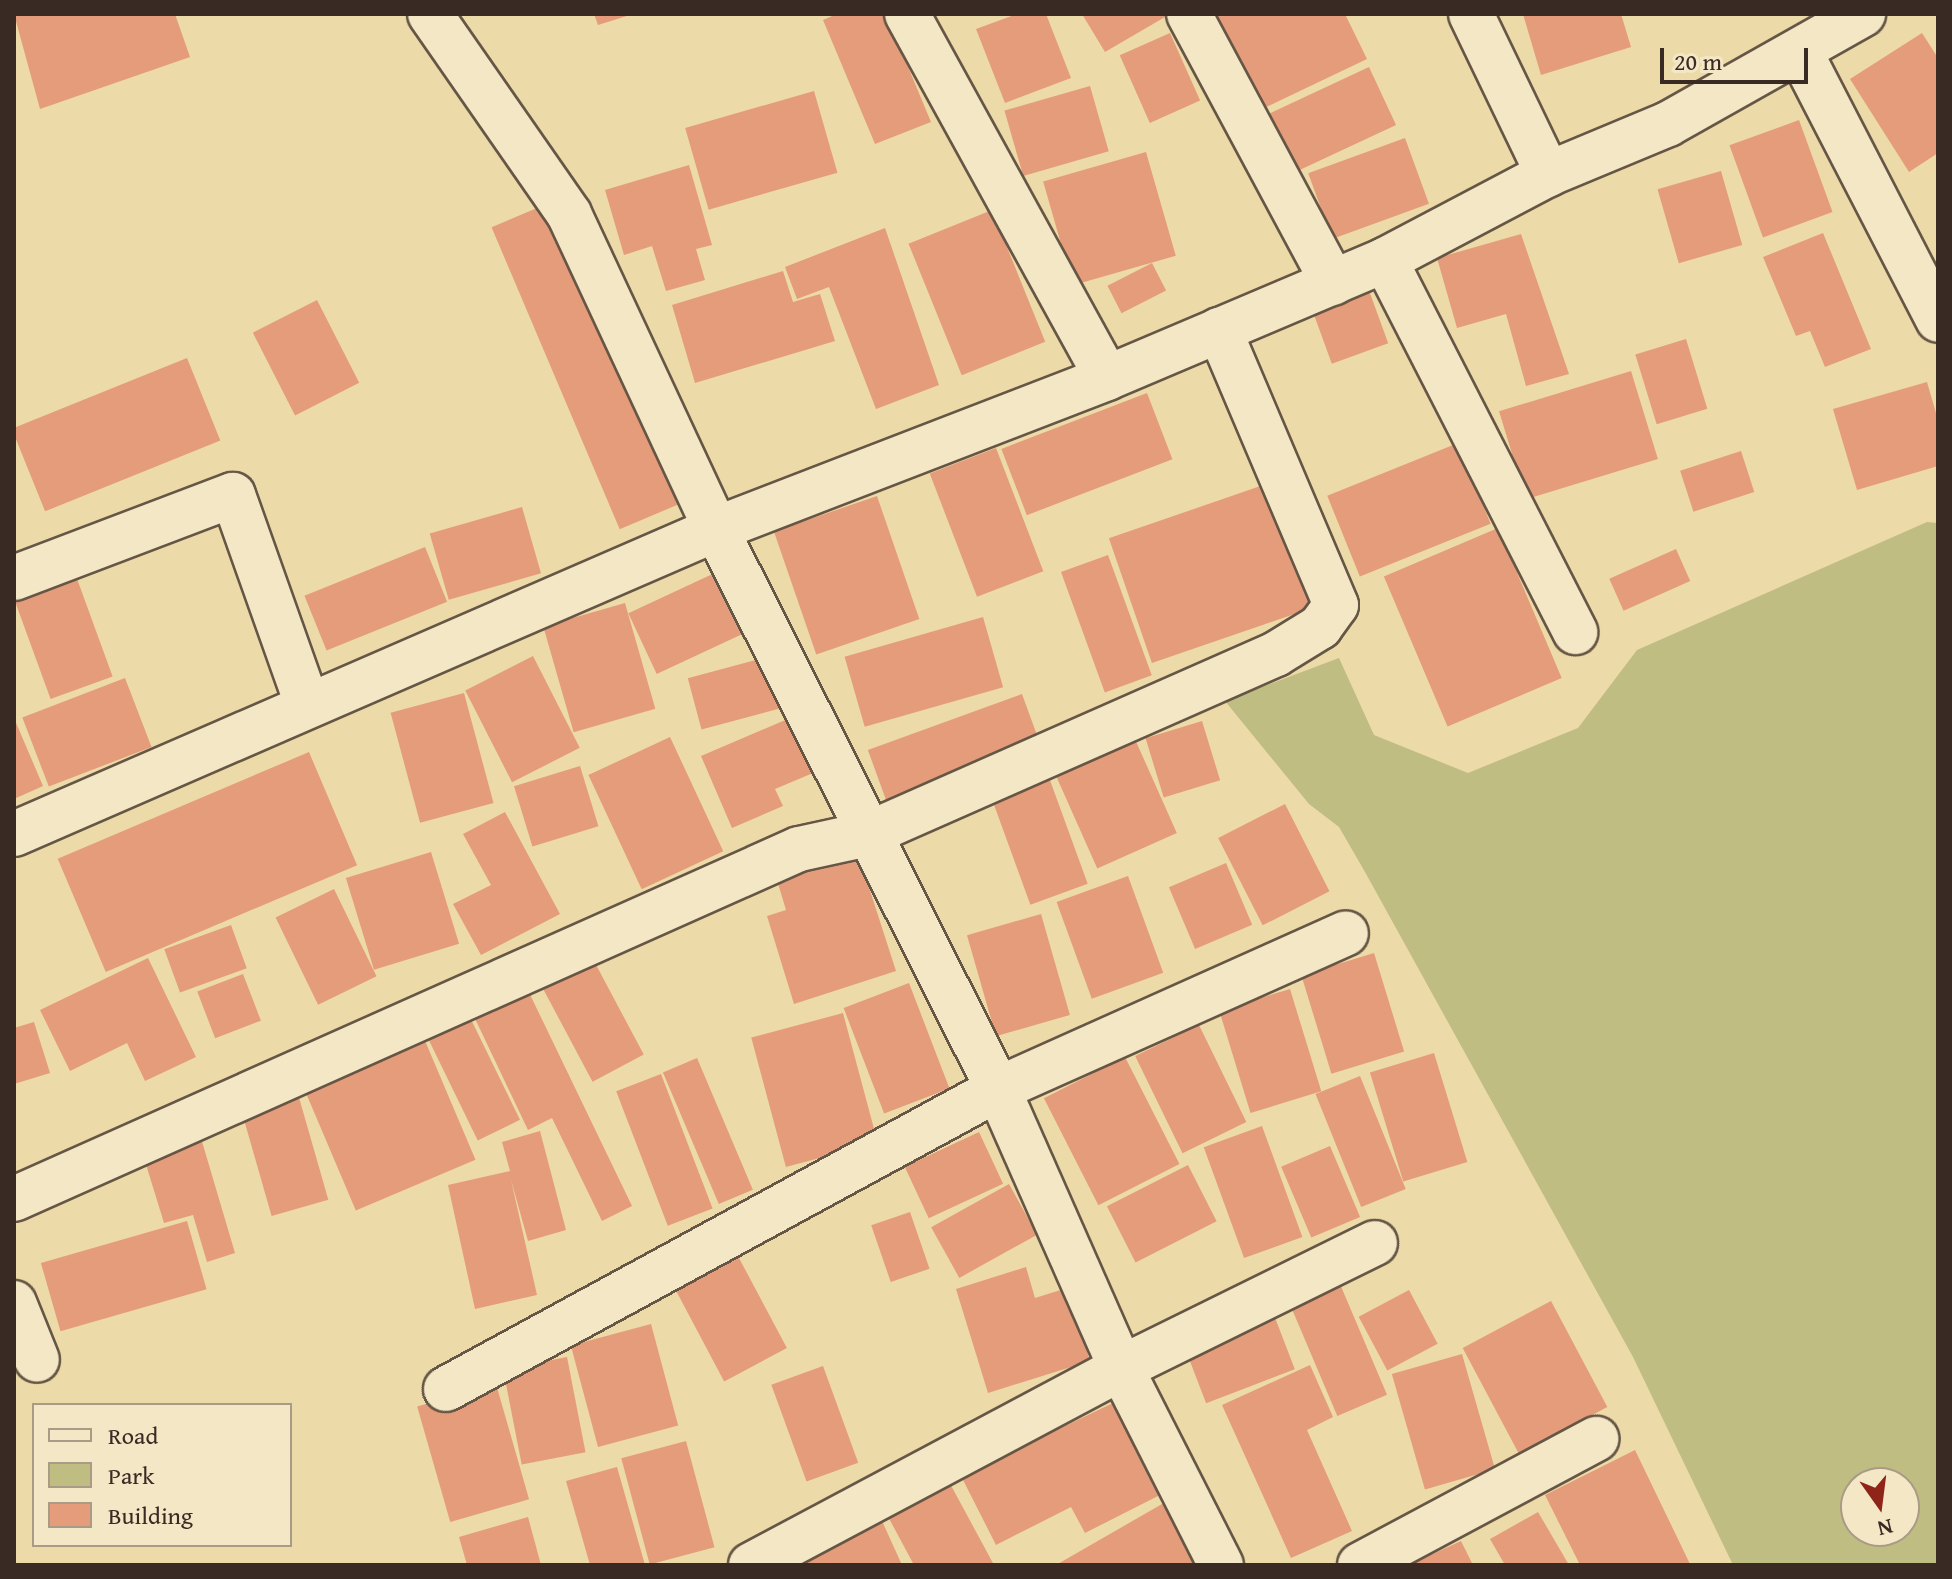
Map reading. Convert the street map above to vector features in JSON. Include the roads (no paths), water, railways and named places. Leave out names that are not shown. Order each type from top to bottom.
[{"type":"street","points":[[430,14],[569,214],[716,529],[998,1089],[1121,1368],[1221,1565]]},
{"type":"street","points":[[907,14],[1107,378]]},
{"type":"street","points":[[1189,14],[1333,283]]},
{"type":"street","points":[[1471,14],[1548,174]]},
{"type":"street","points":[[14,834],[306,701],[716,529],[1107,378],[1385,260],[1548,174],[1668,124],[1801,54],[1863,14]]},
{"type":"street","points":[[1801,54],[1938,320]]},
{"type":"street","points":[[1385,260],[1575,632]]},
{"type":"street","points":[[14,1199],[799,849],[868,834],[1276,654],[1320,627],[1336,605],[1219,330]]},
{"type":"street","points":[[14,578],[233,495],[306,701]]},
{"type":"street","points":[[446,1389],[998,1089],[1346,933]]},
{"type":"street","points":[[751,1565],[1121,1368],[1375,1243]]},
{"type":"street","points":[[14,1303],[37,1360]]},
{"type":"street","points":[[1360,1565],[1596,1439]]}]
